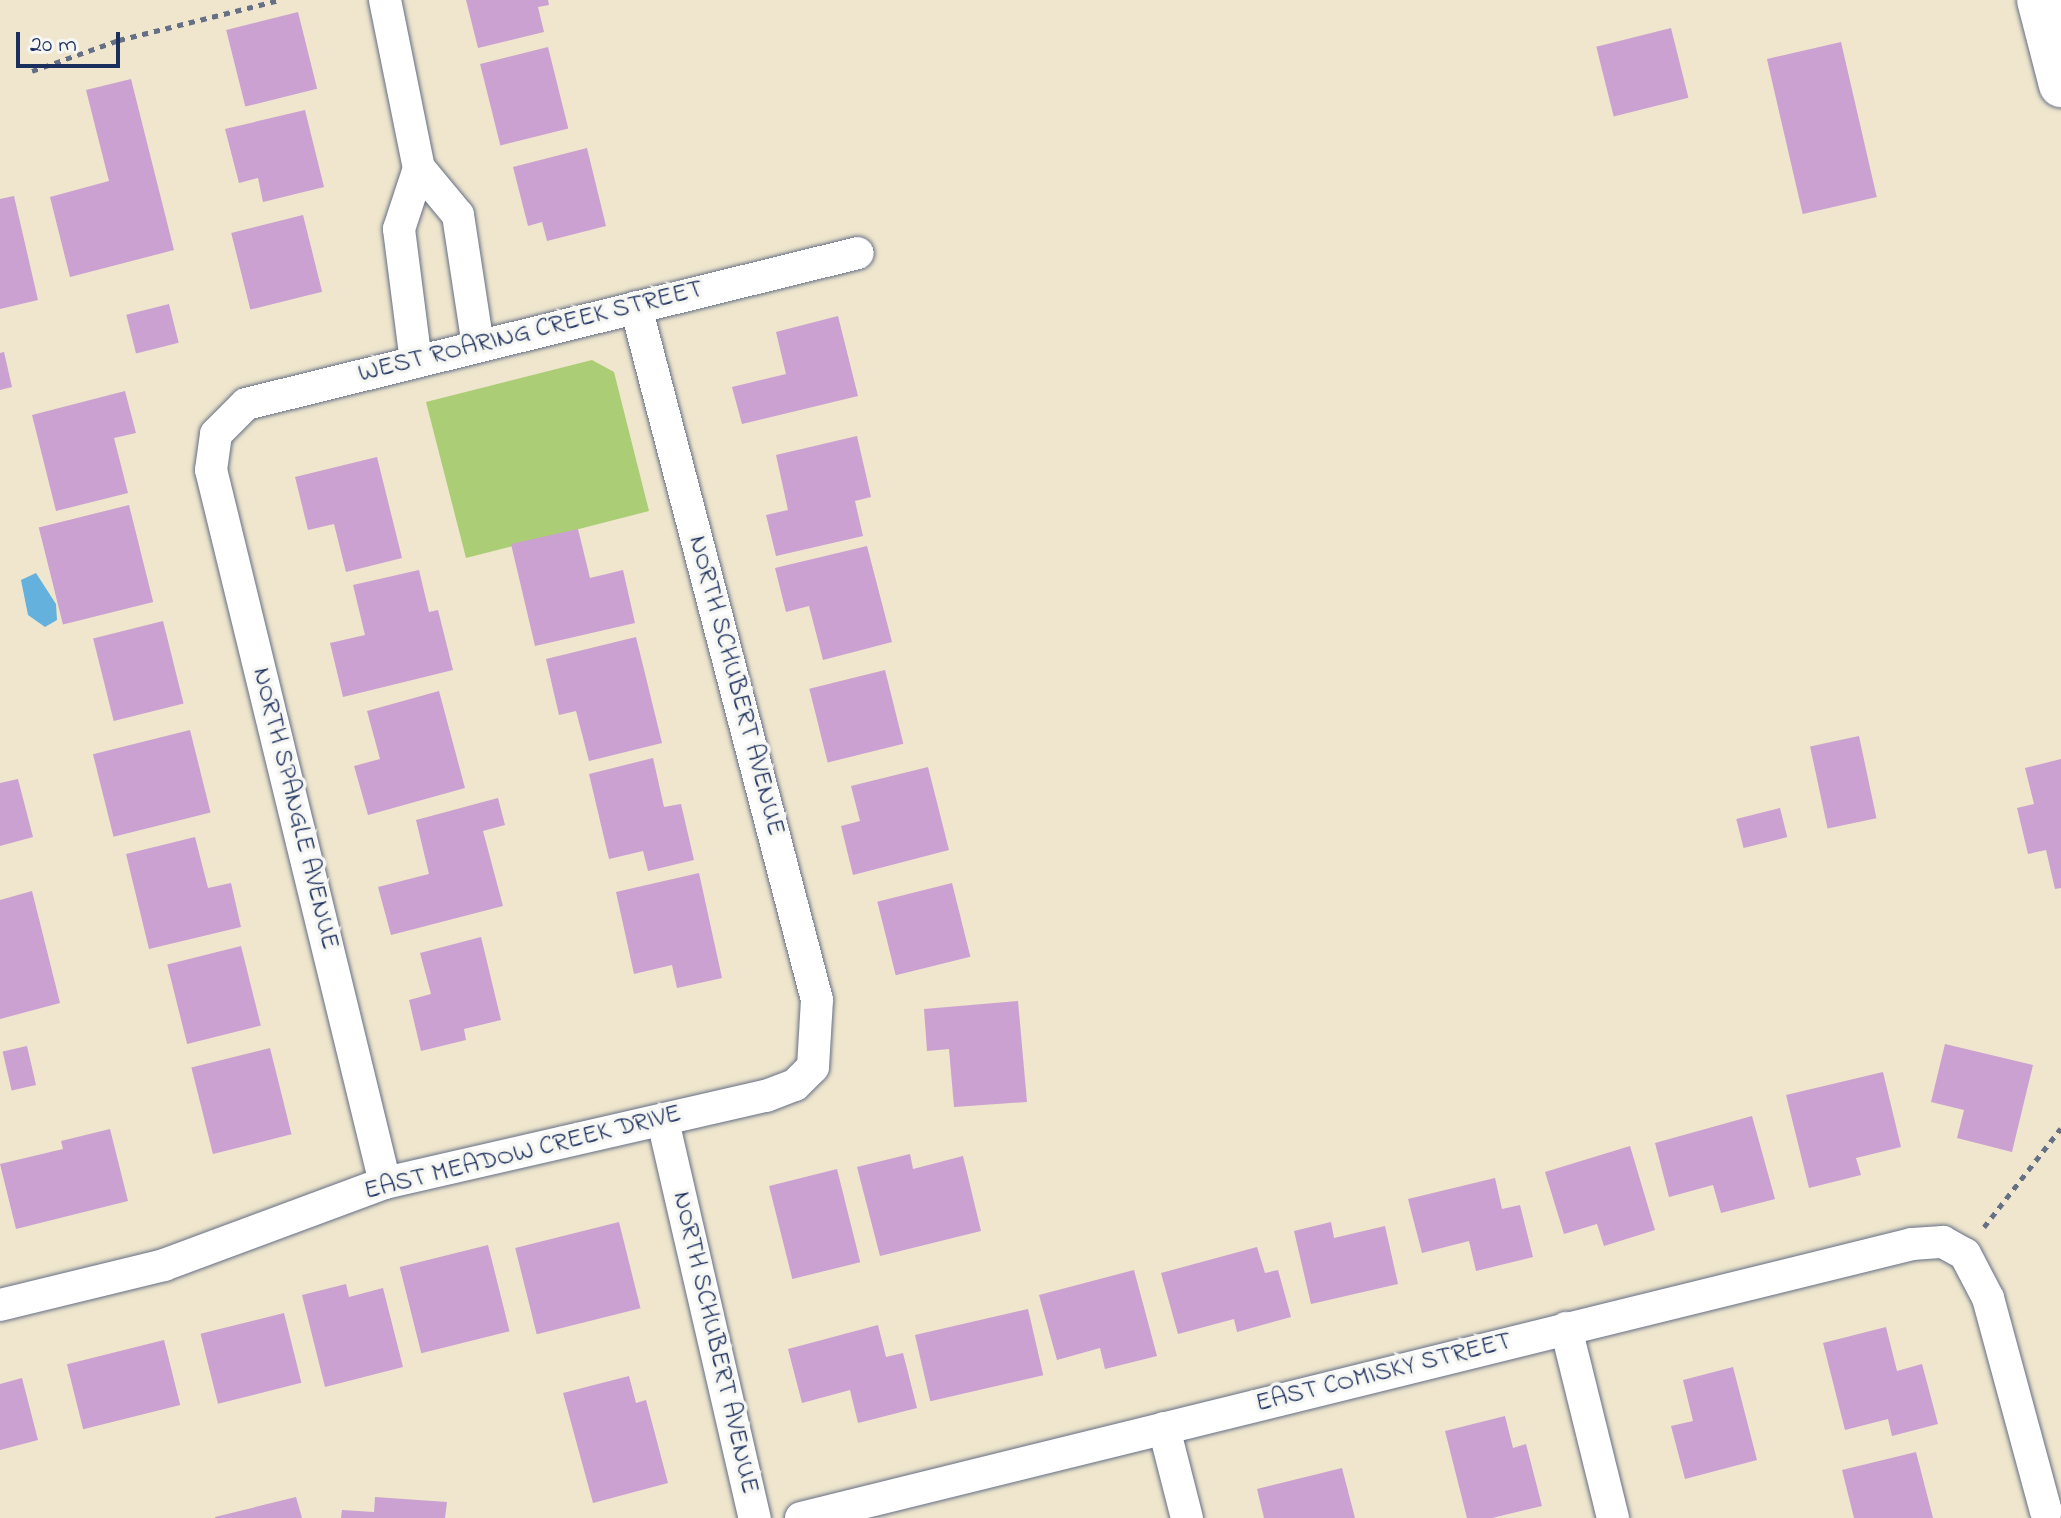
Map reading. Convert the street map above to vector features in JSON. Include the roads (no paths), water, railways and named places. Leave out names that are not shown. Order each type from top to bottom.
[{"type":"main road","points":[[2039,0],[2061,85]]},
{"type":"street","points":[[385,0],[419,168],[458,215],[478,346]]},
{"type":"street","points":[[416,362],[399,229],[419,168]]},
{"type":"street","name":"WEST ROARING CREEK STREET","points":[[216,434],[246,404],[858,253]]},
{"type":"street","name":"NORTH SCHUBERT AVENUE","points":[[636,307],[817,1000],[813,1067]]},
{"type":"street","name":"NORTH SPANGLE AVENUE","points":[[216,434],[211,470],[385,1183]]},
{"type":"street","name":"EAST MEADOW CREEK DRIVE","points":[[0,1305],[164,1265],[385,1183],[766,1096],[795,1085],[813,1067]]},
{"type":"street","name":"NORTH SCHUBERT AVENUE","points":[[663,1121],[755,1518]]},
{"type":"street","name":"EAST COMISKY STREET","points":[[801,1518],[1912,1244],[1943,1242],[1965,1254],[1988,1298],[2046,1511]]},
{"type":"street","points":[[1566,1328],[1613,1518]]},
{"type":"street","points":[[1164,1428],[1187,1518]]},
{"type":"water","points":[[36,573],[56,604],[57,620],[45,627],[28,615],[21,580]]}]
